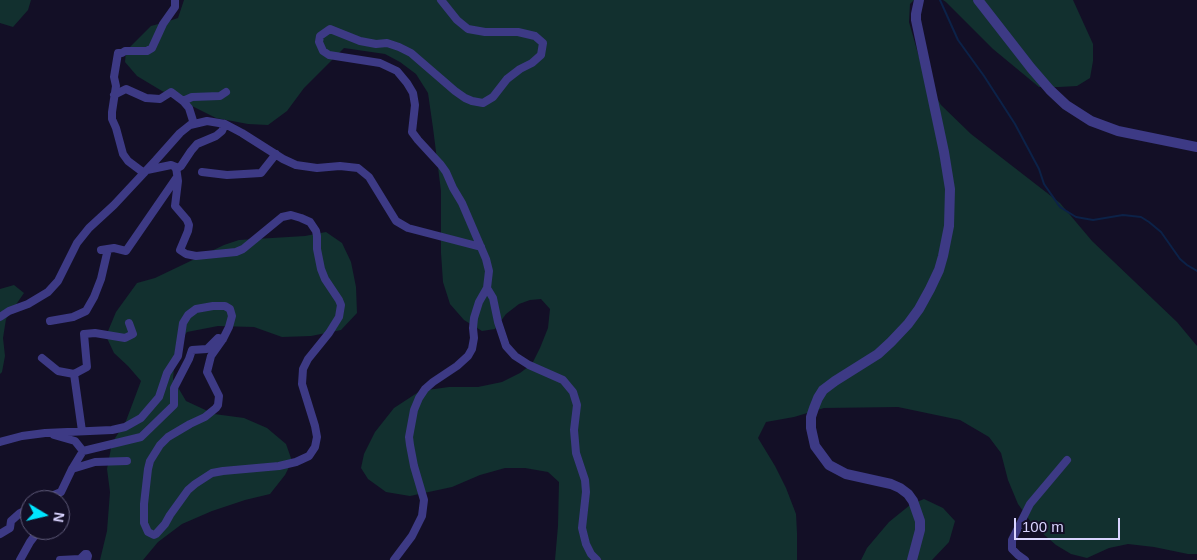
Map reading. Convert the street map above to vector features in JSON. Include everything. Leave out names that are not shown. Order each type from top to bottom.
[{"type":"street","points":[[0,442],[45,432],[112,430],[125,427],[141,418],[158,397],[167,373],[178,356],[183,323],[188,315],[196,309],[225,306],[230,309],[232,316],[229,327],[211,356],[207,372],[218,396],[218,405],[205,417],[168,437],[160,445],[150,461],[144,504],[144,523],[148,532],[154,535],[165,524],[188,490],[212,473],[279,466],[296,462],[309,456],[315,447],[317,437],[302,384],[303,369],[308,359],[339,317],[341,305],[321,269],[316,249],[316,231],[310,222],[291,215],[282,217],[243,249],[236,252],[196,256],[186,254],[180,250],[188,231],[187,220],[175,206],[177,173],[171,165],[145,172],[128,161],[123,154],[112,119],[116,86],[114,77],[118,53],[122,53],[125,50],[147,51],[152,48],[162,24],[175,7],[175,0]]},
{"type":"street","points":[[394,560],[412,536],[422,516],[424,500],[414,466],[409,436],[414,410],[425,388],[457,366],[468,356],[472,349],[474,318],[479,302],[487,288],[489,271],[486,259],[462,203],[446,172],[412,132],[415,105],[407,83],[397,71],[380,63],[328,54],[323,51],[319,42],[320,36],[330,29],[360,41],[399,47],[412,53],[465,98],[472,102],[483,103],[493,97],[507,79],[541,54],[543,43],[535,36],[518,32],[485,32],[468,29],[457,20],[441,0]]},
{"type":"street","points":[[912,560],[920,530],[920,521],[914,502],[908,494],[892,484],[846,474],[829,465],[815,446],[811,428],[811,417],[823,390],[878,354],[908,324],[930,289],[943,256],[949,226],[950,189],[916,14],[919,0]]},
{"type":"street","points":[[978,0],[1030,68],[1066,106],[1091,121],[1118,132],[1197,147]]},
{"type":"street","points":[[114,95],[126,88],[146,98],[160,99],[170,92],[189,108],[194,124]]},
{"type":"street","points":[[183,101],[192,97],[220,96],[226,92]]},
{"type":"street","points":[[0,318],[9,310],[28,304],[48,292],[58,281],[77,242],[89,228],[114,206],[180,132],[190,125],[207,121],[225,124],[296,165],[317,168],[340,166],[358,168],[369,177],[396,220],[408,228],[481,247]]},
{"type":"street","points":[[50,321],[73,317],[86,311],[94,297],[100,280],[105,250],[114,248],[126,251],[191,151],[197,144],[216,136],[222,131],[225,124]]},
{"type":"street","points":[[202,172],[226,175],[262,172],[276,154]]},
{"type":"street","points":[[487,288],[493,298],[506,346],[515,356],[530,365],[563,380],[573,392],[577,405],[574,430],[576,453],[586,492],[582,528],[586,544],[591,554],[597,560]]},
{"type":"street","points":[[42,358],[58,371],[74,374],[87,368],[84,334],[95,333],[125,338],[133,334],[128,323]]},
{"type":"street","points":[[62,490],[83,451],[141,437],[174,405],[174,388],[192,350],[207,349],[218,338],[223,339]]},
{"type":"street","points":[[74,374],[82,431]]},
{"type":"street","points":[[45,432],[75,440],[83,451]]},
{"type":"street","points":[[1025,560],[1012,549],[1012,540],[1030,504],[1067,460]]},
{"type":"street","points":[[72,469],[95,462],[127,461]]},
{"type":"street","points":[[0,534],[10,528],[11,521],[20,512]]},
{"type":"street","points":[[20,560],[32,540]]},
{"type":"street","points":[[60,560],[80,559],[85,554],[88,556],[87,560]]},
{"type":"green space","points":[[0,0],[31,0],[28,10],[13,27],[0,23]]},
{"type":"green space","points":[[184,0],[914,0],[910,4],[909,22],[925,78],[941,105],[971,134],[1060,203],[1092,241],[1177,322],[1197,346],[1197,554],[1128,544],[1109,548],[1087,558],[1071,554],[1056,545],[1033,525],[1018,504],[1008,480],[1001,453],[989,437],[960,420],[898,407],[824,408],[794,417],[766,422],[758,438],[786,488],[796,514],[797,560],[555,560],[559,482],[548,472],[525,468],[505,468],[480,475],[452,487],[410,496],[386,492],[368,479],[361,468],[364,454],[375,432],[394,408],[420,391],[449,387],[478,387],[502,382],[520,373],[532,364],[540,348],[548,328],[550,309],[541,299],[530,300],[519,304],[506,314],[495,329],[482,331],[464,320],[450,304],[443,282],[441,191],[428,93],[416,74],[385,54],[344,48],[304,88],[287,111],[268,125],[248,124],[216,118],[162,91],[137,76],[125,62],[126,51],[151,26],[178,18]]},
{"type":"green space","points":[[943,0],[1073,0],[1093,44],[1090,78],[1077,86],[1039,87],[993,49]]},
{"type":"green space","points":[[326,232],[342,243],[351,262],[356,287],[357,313],[341,330],[311,336],[282,337],[254,327],[218,326],[187,332],[176,347],[173,379],[186,401],[214,414],[244,418],[267,428],[286,444],[292,461],[285,475],[270,494],[212,511],[182,524],[158,542],[143,560],[100,560],[107,531],[110,492],[107,469],[112,443],[126,421],[141,381],[114,353],[106,336],[116,312],[137,283],[155,278],[224,245],[239,240],[305,236]]},
{"type":"green space","points":[[14,285],[24,293],[6,319],[3,338],[5,356],[0,374],[0,289]]},
{"type":"green space","points":[[924,499],[943,508],[955,521],[949,542],[932,560],[861,560],[867,548],[889,522],[910,505]]},
{"type":"waterway","points":[[940,0],[958,40],[1015,124],[1039,169],[1044,184],[1060,207],[1076,217],[1093,220],[1123,215],[1141,217],[1161,232],[1180,259],[1197,271]]}]
